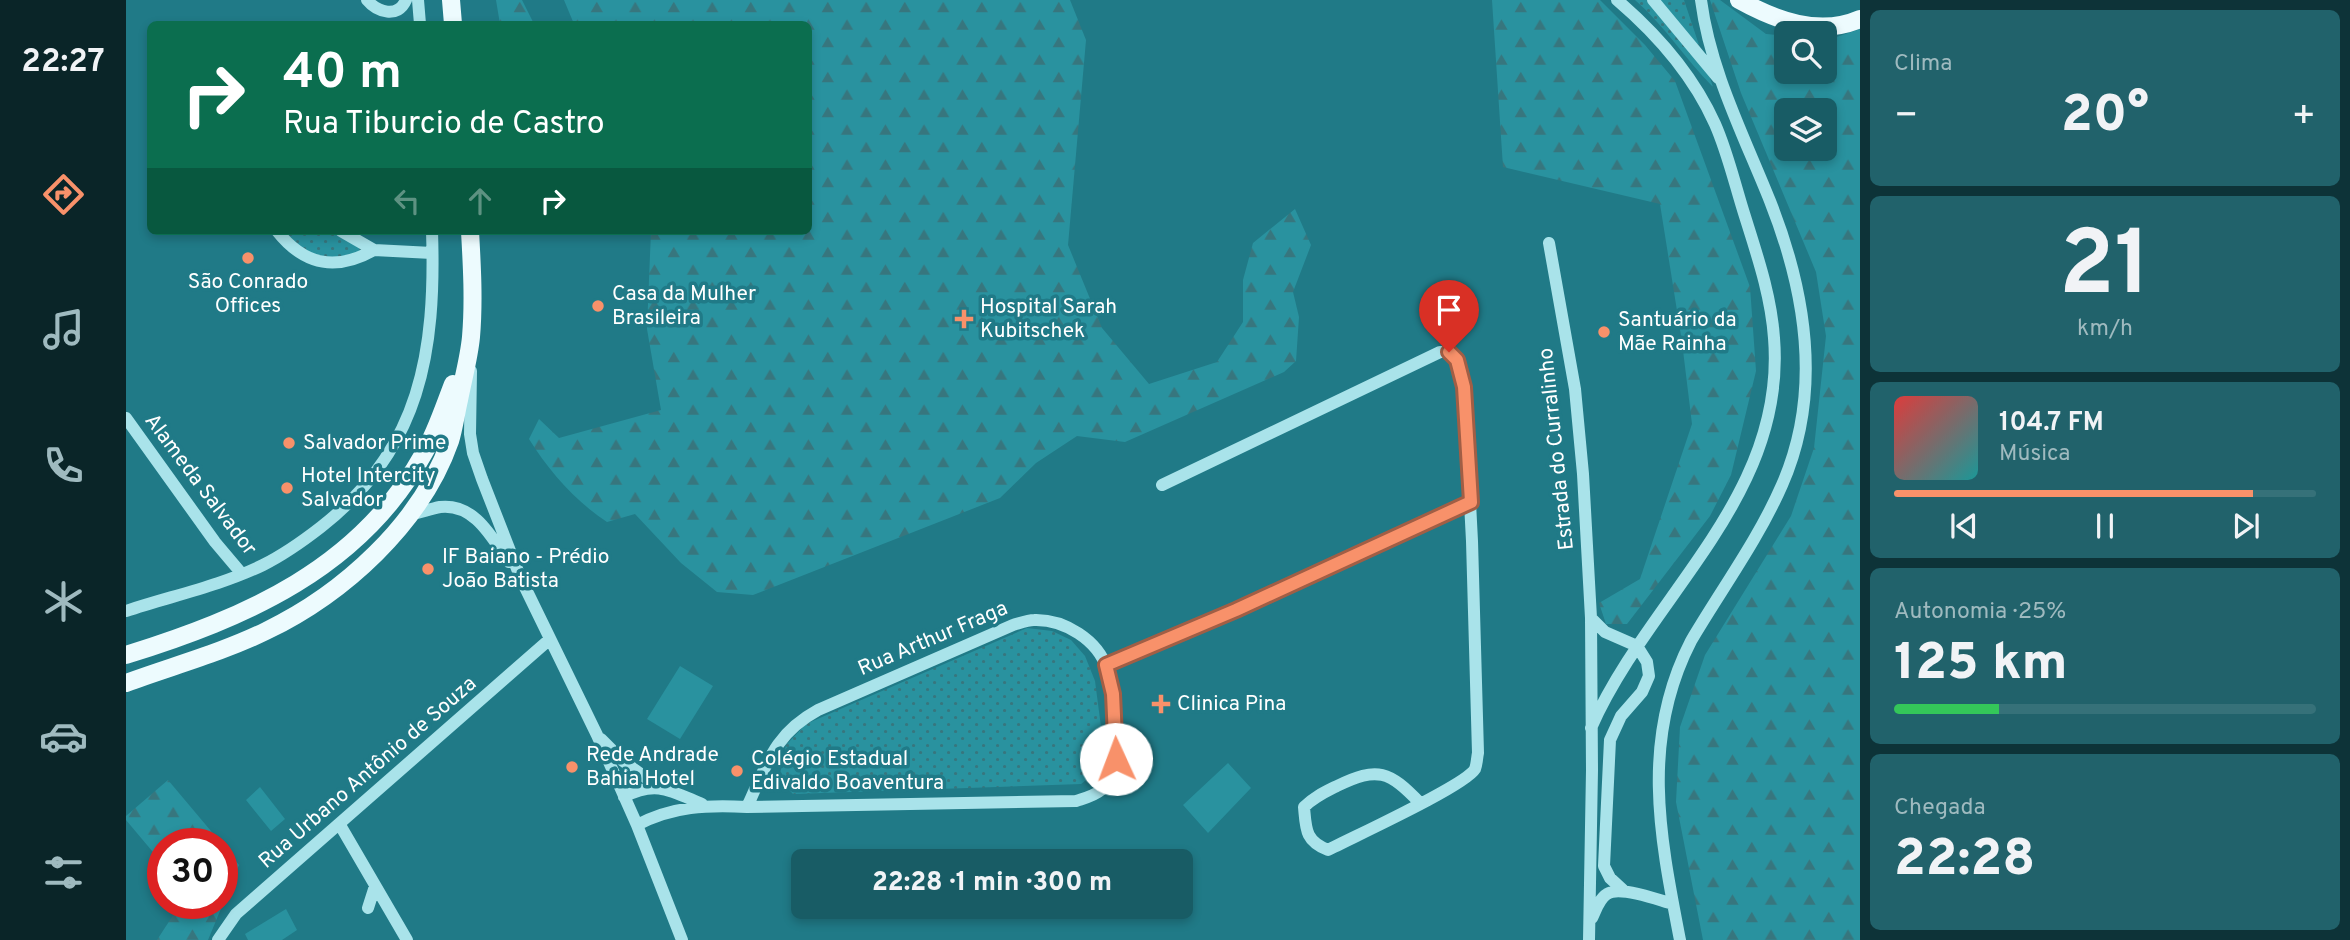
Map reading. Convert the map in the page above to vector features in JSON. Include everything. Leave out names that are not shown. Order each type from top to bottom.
[{"type":"main road","points":[[452,0],[453,21]]},
{"type":"main road","points":[[1739,0],[1763,13],[1793,23],[1823,27],[1860,19]]},
{"type":"main road","points":[[126,682],[235,645],[267,631],[312,605],[347,579],[377,551],[408,515],[434,476],[450,440],[471,339],[473,271],[470,235]]},
{"type":"main road","points":[[126,654],[240,615],[294,586],[335,556],[371,523],[397,493],[424,453],[471,339]]},
{"type":"street","points":[[367,0],[374,8],[384,12],[394,11],[403,6],[406,0]]},
{"type":"street","points":[[418,0],[420,21]]},
{"type":"street","points":[[1590,940],[1591,728],[1604,699],[1637,646],[1698,561],[1745,482],[1765,428],[1771,398],[1774,341],[1766,287],[1715,123],[1692,82],[1668,49],[1618,0]]},
{"type":"street","points":[[1653,0],[1723,84]]},
{"type":"street","points":[[1680,940],[1662,845],[1657,779],[1667,703],[1681,661],[1691,641],[1782,487],[1795,451],[1807,384],[1805,331],[1792,267],[1771,204],[1723,84],[1703,20],[1700,0]]},
{"type":"street","points":[[281,235],[299,254],[316,262],[332,264],[352,260],[374,250]]},
{"type":"street","points":[[348,235],[374,250],[432,253]]},
{"type":"street","points":[[126,611],[242,574],[265,564],[303,541],[339,513],[390,455],[418,390],[426,361],[430,327],[432,235]]},
{"type":"street","name":"Estrada do Curralinho","points":[[1549,243],[1576,401],[1583,474],[1591,618],[1591,728]]},
{"type":"street","points":[[471,339],[470,434],[473,453],[521,579],[597,734],[637,825],[682,940]]},
{"type":"street","points":[[1162,485],[1440,352],[1449,352],[1457,360],[1464,387],[1471,502],[1479,753],[1475,768],[1468,776],[1420,803],[1328,850],[1317,846],[1307,832],[1304,807],[1314,797],[1358,776],[1372,773],[1387,776],[1399,783],[1420,803]]},
{"type":"street","name":"Alameda Salvador","points":[[126,418],[215,542],[242,574]]},
{"type":"street","points":[[1106,665],[1236,610],[1471,502]]},
{"type":"street","points":[[408,515],[454,507],[468,512],[480,522],[521,579]]},
{"type":"street","points":[[1591,618],[1605,632],[1637,646],[1647,662],[1649,676],[1642,692],[1621,716],[1610,740],[1604,866],[1610,878],[1623,891]]},
{"type":"street","name":"Rua Arthur Fraga","points":[[637,825],[664,813],[704,805],[747,807],[1076,801],[1091,797],[1102,789],[1116,759],[1113,694],[1106,665],[1090,642],[1071,628],[1033,620],[1013,625],[800,720],[786,732],[775,748],[747,807]]},
{"type":"street","points":[[1590,652],[1604,641],[1615,638]]},
{"type":"street","name":"Rua Urbano Antônio de Souza","points":[[218,940],[236,914],[550,639]]},
{"type":"street","name":"Rua Arthur Fraga","points":[[597,734],[623,761],[657,786],[704,805]]},
{"type":"street","points":[[624,797],[639,789],[657,786]]},
{"type":"street","points":[[340,825],[407,940]]},
{"type":"street","points":[[368,908],[375,886]]},
{"type":"street","points":[[1589,923],[1605,895],[1614,891],[1673,904]]},
{"type":"green space","points":[[496,0],[522,0],[532,21],[500,21]]},
{"type":"green space","points":[[564,0],[1070,0],[1086,40],[1068,245],[1102,328],[1149,384],[1217,362],[1243,322],[1243,280],[1253,243],[1295,209],[1311,245],[1293,292],[1299,317],[1296,361],[1284,372],[1125,442],[1077,436],[1036,463],[1000,498],[753,595],[717,592],[681,563],[635,514],[607,522],[584,505],[554,474],[529,439],[539,419],[559,438],[661,410],[647,329],[651,235],[812,235],[812,21],[573,21]]},
{"type":"green space","points":[[1492,0],[1600,0],[1645,45],[1675,81],[1750,287],[1756,371],[1731,475],[1710,516],[1627,624],[1606,624],[1599,603],[1640,579],[1692,424],[1660,204],[1503,167]]},
{"type":"green space","points":[[1635,0],[1684,0],[1713,87],[1656,21]]},
{"type":"green space","points":[[1710,0],[1720,0],[1766,34],[1774,35],[1774,84],[1837,84],[1837,37],[1860,29],[1860,940],[1703,940],[1676,802],[1680,727],[1705,655],[1791,516],[1814,448],[1826,336],[1816,272],[1741,93]]},
{"type":"green space","points":[[286,235],[336,235],[367,251],[341,256],[320,256]]},
{"type":"green space","points":[[1027,628],[1052,631],[1071,640],[1085,656],[1095,681],[1104,750],[1099,770],[1081,784],[793,794],[779,779],[786,745],[806,724]]},
{"type":"green space","points":[[680,666],[713,686],[680,739],[647,719]]},
{"type":"green space","points":[[1228,763],[1251,788],[1208,833],[1183,805]]},
{"type":"green space","points":[[168,780],[208,828],[147,828],[147,845],[126,820],[126,816]]},
{"type":"green space","points":[[260,787],[285,819],[271,831],[246,800]]},
{"type":"green space","points":[[286,909],[297,930],[282,940],[248,940],[245,934]]},
{"type":"green space","points":[[171,919],[217,919],[208,940],[157,940]]},
{"type":"place","name":"São Conrado Offices","points":[[248,258]]},
{"type":"place","name":"Casa da Mulher Brasileira","points":[[598,306]]},
{"type":"place","name":"Hospital Sarah Kubitschek","points":[[964,319]]},
{"type":"place","name":"Santuário da Mãe Rainha","points":[[1604,332]]},
{"type":"place","name":"Salvador Prime","points":[[289,443]]},
{"type":"place","name":"Hotel Intercity Salvador","points":[[287,488]]},
{"type":"place","name":"IF Baiano - Prédio João Batista","points":[[428,569]]},
{"type":"place","name":"Clinica Pina","points":[[1161,704]]},
{"type":"place","name":"Rede Andrade Bahia Hotel","points":[[572,767]]},
{"type":"place","name":"Colégio Estadual Edivaldo Boaventura","points":[[737,771]]},
{"type":"route","points":[[1116,759],[1113,694],[1106,665],[1236,610],[1471,502],[1464,387],[1457,360],[1449,352]]}]
